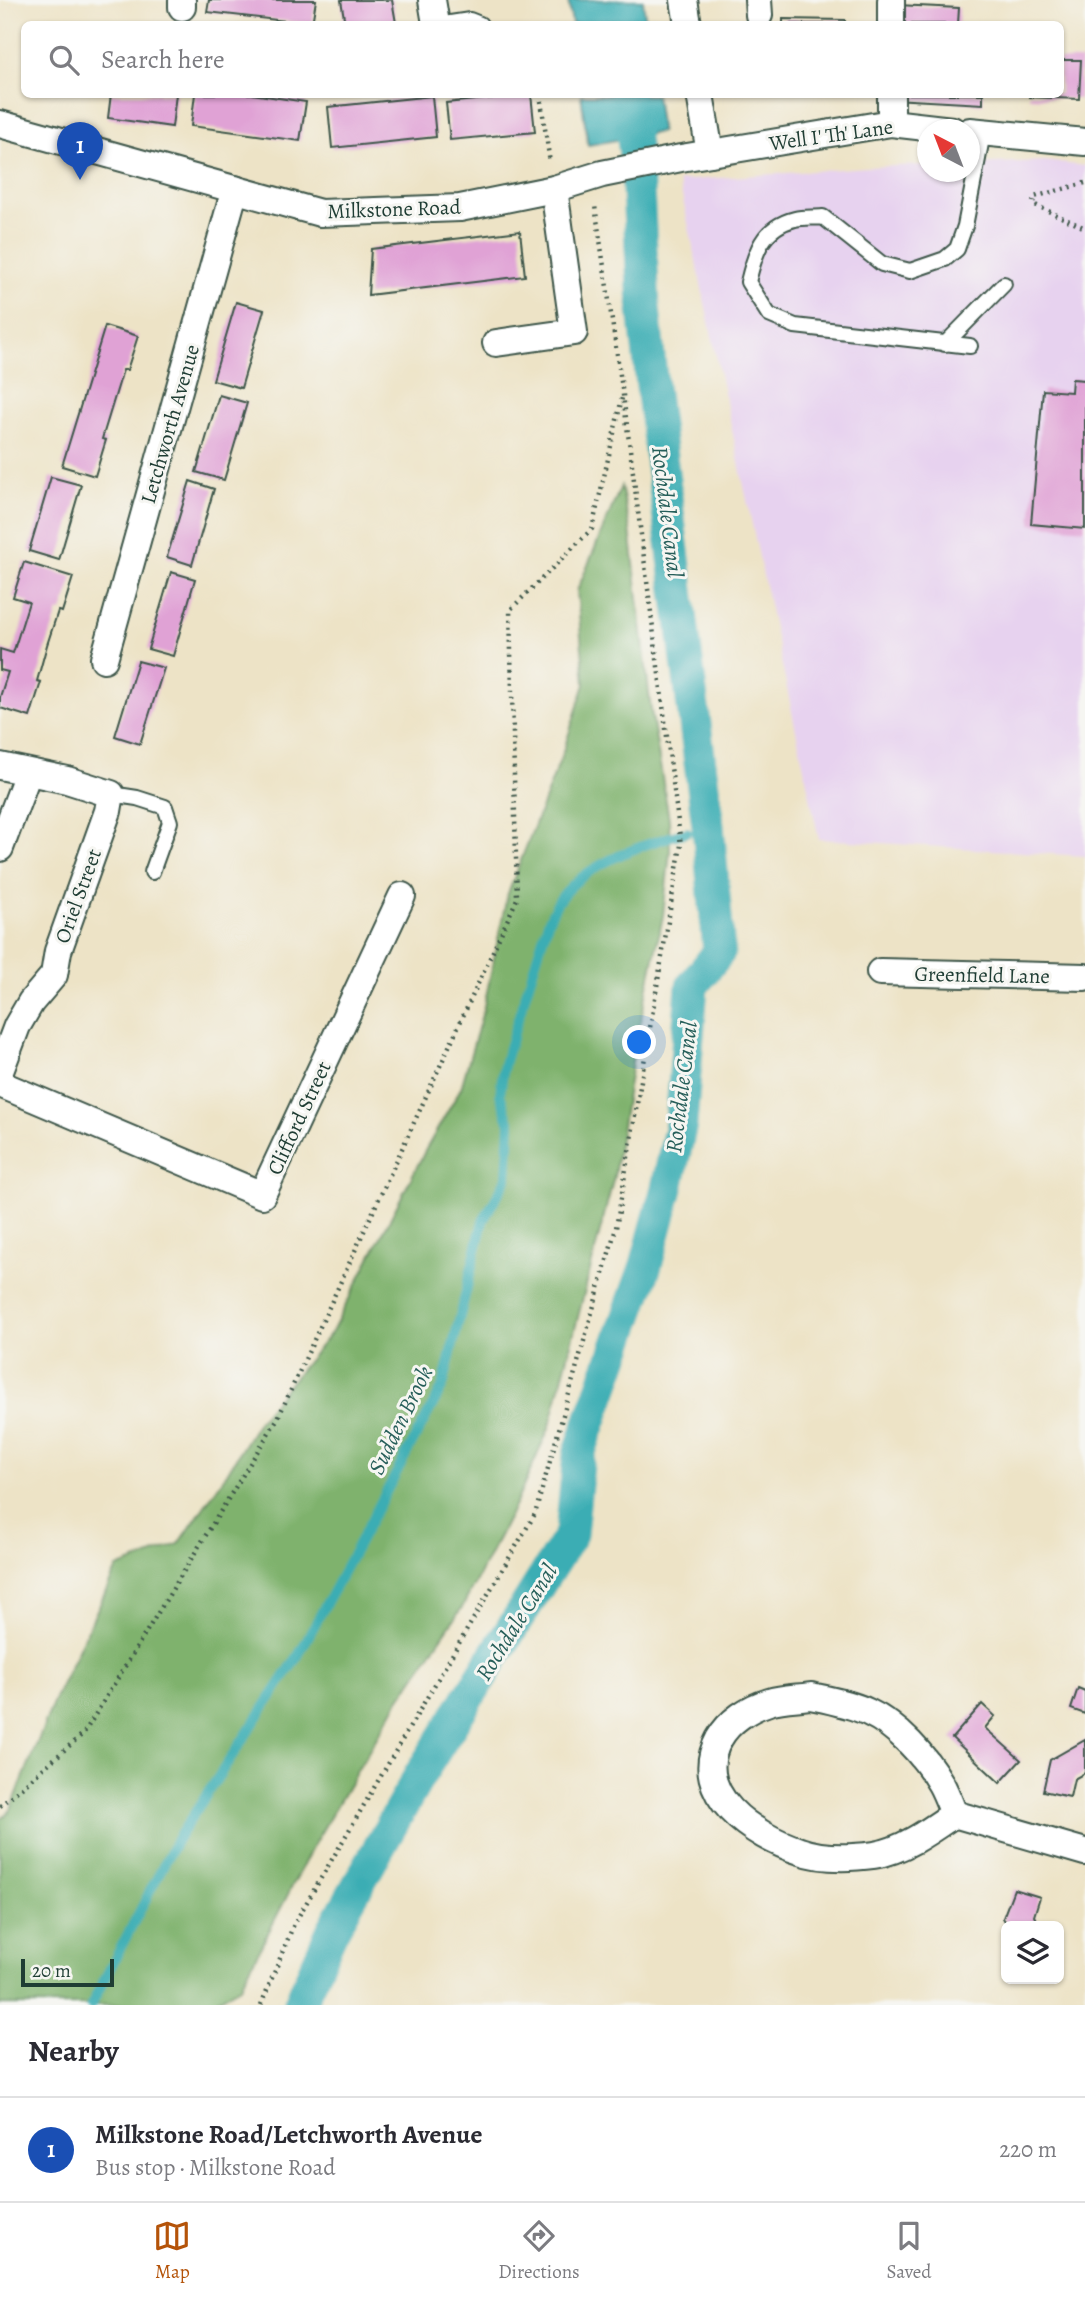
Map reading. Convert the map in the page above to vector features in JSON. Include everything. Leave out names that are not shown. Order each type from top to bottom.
[{"type":"street","points":[[432,0],[436,21]]},
{"type":"street","points":[[684,0],[688,21]]},
{"type":"street","points":[[891,0],[891,21]]},
{"type":"street","points":[[701,98],[710,153]]},
{"type":"street","points":[[891,98],[891,123]]},
{"type":"street","name":"Milkstone Road","points":[[2,119],[320,213],[460,208],[554,188],[597,175],[710,153]]},
{"type":"street","name":"Well I' Th' Lane","points":[[710,153],[891,123],[917,126]]},
{"type":"street","points":[[980,132],[1085,142]]},
{"type":"street","points":[[496,343],[575,332],[554,188]]},
{"type":"street","name":"Letchworth Avenue","points":[[104,659],[235,189]]},
{"type":"street","points":[[0,766],[67,780],[111,794]]},
{"type":"street","points":[[0,848],[28,773]]},
{"type":"street","name":"Oriel Street","points":[[0,1071],[17,1026],[31,1002],[54,975],[58,951],[108,811],[111,794]]},
{"type":"street","name":"Clifford Street","points":[[0,1084],[262,1195],[402,897]]},
{"type":"street","name":"Greenfield Lane","points":[[880,972],[1085,977]]},
{"type":"street","points":[[811,1696],[838,1702],[869,1712],[896,1730],[915,1749],[941,1784],[954,1814],[920,1838],[876,1855],[834,1857],[802,1852],[776,1842],[752,1828],[717,1794],[710,1769],[713,1748],[725,1728],[746,1712],[770,1701],[811,1696]]},
{"type":"street","points":[[954,1814],[1085,1852]]},
{"type":"lane","points":[[970,182],[965,226],[957,249],[945,259],[910,271],[882,264],[823,218],[794,219],[770,232],[754,254],[748,282],[769,315],[795,327],[970,346]]},
{"type":"lane","points":[[945,344],[1004,284]]},
{"type":"lane","points":[[111,794],[137,798],[164,807],[170,822],[152,872]]},
{"type":"path","points":[[541,98],[554,188]]},
{"type":"path","points":[[261,2005],[294,1924],[535,1514],[616,1228],[681,845],[597,175]]},
{"type":"path","points":[[1085,183],[1034,197],[1033,204],[1085,228]]},
{"type":"path","points":[[0,1806],[84,1733],[278,1418],[517,899],[510,610],[592,528],[623,395]]},
{"type":"shaded area","points":[[1045,161],[1085,166],[1085,856],[819,839],[679,181],[917,165],[917,182],[980,182],[980,164]]},
{"type":"green space","points":[[621,486],[630,529],[651,710],[669,819],[670,851],[663,916],[633,1056],[614,1177],[550,1426],[517,1501],[463,1606],[397,1703],[313,1846],[240,1987],[202,2005],[0,2005],[0,1820],[11,1809],[55,1698],[117,1568],[179,1544],[259,1420],[332,1332],[425,1151],[461,1088],[483,1011],[507,896],[562,755],[585,684],[577,591]]},
{"type":"water","points":[[568,0],[643,0],[646,21],[572,21]]},
{"type":"water","points":[[581,98],[656,98],[661,132],[588,145]]},
{"type":"building","points":[[209,0],[316,0],[312,21],[286,21],[207,12]]},
{"type":"building","points":[[341,0],[392,0],[396,21],[344,21]]},
{"type":"building","points":[[897,5],[959,8],[958,21],[897,21]]},
{"type":"building","points":[[783,19],[845,20],[845,21]]},
{"type":"building","points":[[1064,60],[1081,60],[1079,99],[1054,98],[1064,98]]},
{"type":"building","points":[[110,98],[176,98],[172,127],[108,118]]},
{"type":"building","points":[[194,98],[279,98],[306,102],[300,141],[191,126]]},
{"type":"building","points":[[432,98],[436,137],[332,148],[328,107]]},
{"type":"building","points":[[493,98],[531,98],[535,132],[450,140],[446,103]]},
{"type":"building","points":[[983,98],[983,104],[893,99]]},
{"type":"building","points":[[520,231],[525,276],[368,295],[371,249]]},
{"type":"building","points":[[236,302],[264,310],[241,388],[213,380]]},
{"type":"building","points":[[105,326],[138,336],[127,370],[123,370],[102,439],[106,440],[95,476],[62,466]]},
{"type":"building","points":[[1072,379],[1085,380],[1085,529],[1031,524],[1043,390],[1071,392]]},
{"type":"building","points":[[219,395],[247,403],[224,480],[196,472]]},
{"type":"building","points":[[51,477],[81,485],[59,560],[29,551]]},
{"type":"building","points":[[190,481],[214,489],[192,565],[167,557]]},
{"type":"building","points":[[24,562],[73,577],[62,612],[58,611],[47,645],[37,681],[41,682],[30,717],[0,708],[0,697],[8,672],[0,670],[0,649],[13,653],[29,602],[13,597]]},
{"type":"building","points":[[171,572],[195,579],[173,656],[148,649]]},
{"type":"building","points":[[138,661],[164,668],[140,744],[115,736]]},
{"type":"building","points":[[1078,1688],[1085,1691],[1085,1714],[1071,1709]]},
{"type":"building","points":[[982,1704],[995,1716],[985,1728],[1021,1760],[1000,1783],[952,1738]]},
{"type":"building","points":[[1085,1740],[1085,1773],[1074,1779],[1070,1797],[1043,1791],[1050,1760]]},
{"type":"building","points":[[1014,1889],[1040,1897],[1034,1916],[1037,1921],[1005,1921],[1003,1918]]},
{"type":"waterway","name":"Rochdale Canal","points":[[299,2005],[332,1931],[421,1773],[571,1534],[579,1454],[646,1265],[667,1188],[681,1124],[692,986],[719,952],[708,826],[652,386],[644,308],[637,169],[628,98]]},
{"type":"waterway","name":"Sudden Brook","points":[[91,2005],[176,1841],[298,1656],[443,1386],[483,1221],[507,1178],[510,1124],[500,1094],[504,1064],[554,909],[569,889],[599,866],[634,849],[687,832]]},
{"type":"place","name":"Milkstone Road/Letchworth Avenue","points":[[80,180]]}]
